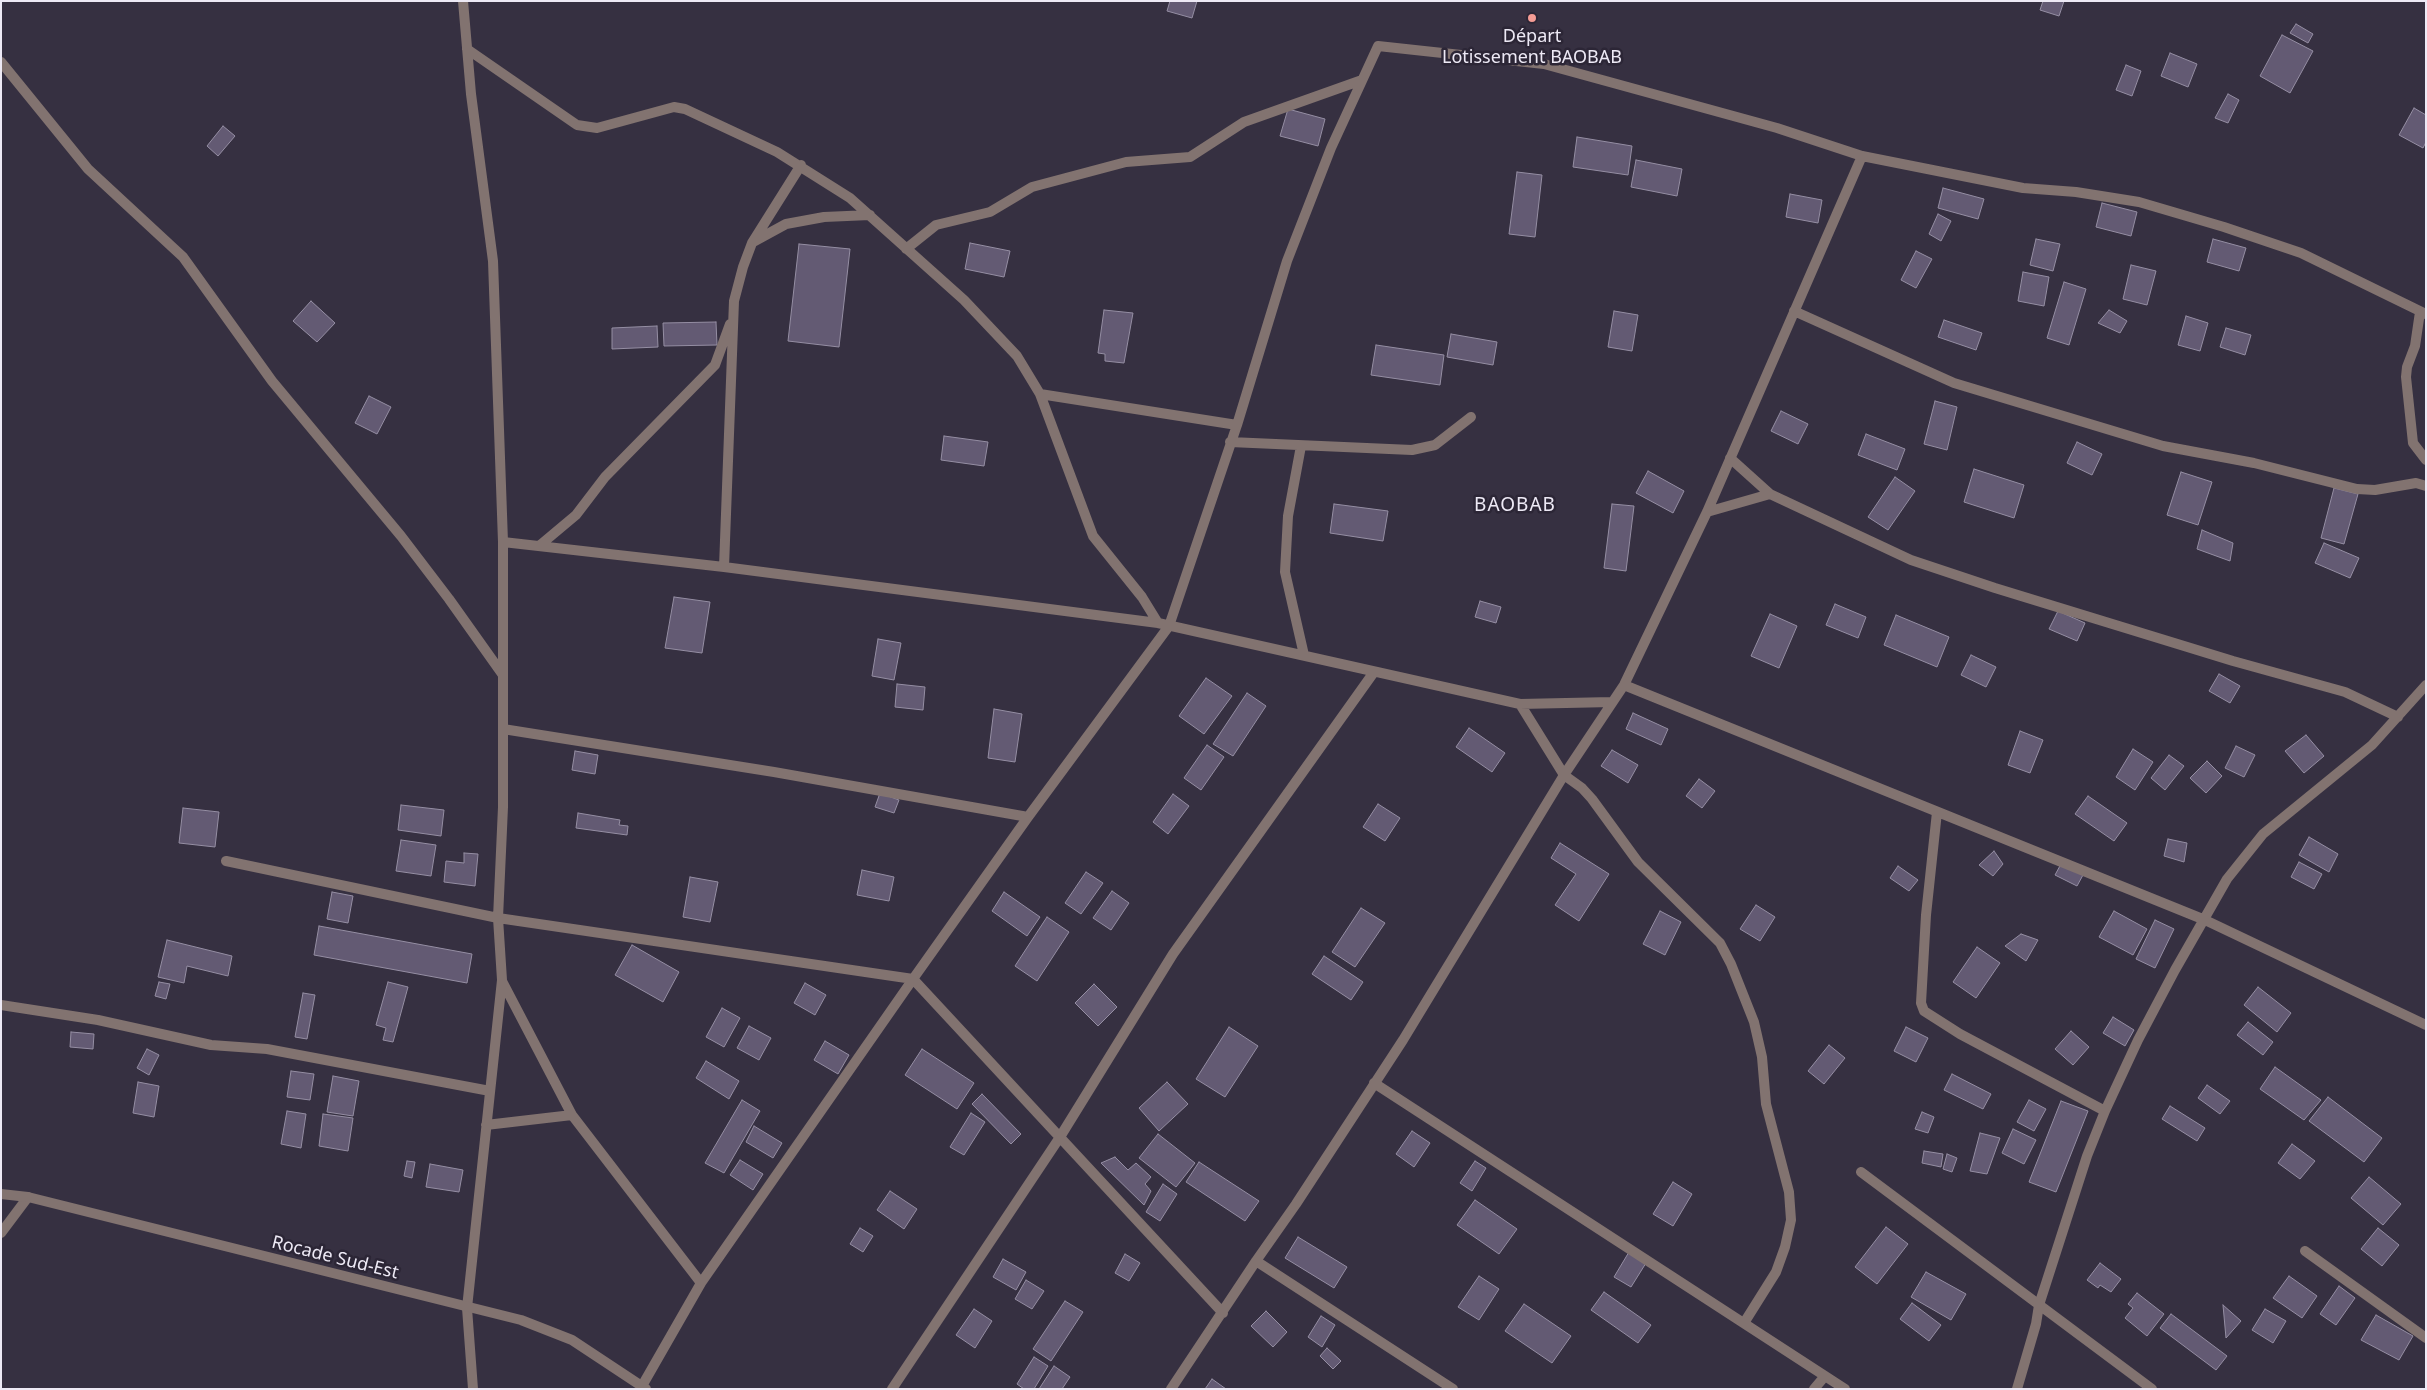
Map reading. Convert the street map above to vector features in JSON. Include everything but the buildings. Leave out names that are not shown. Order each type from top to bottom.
[{"type":"street","points":[[463,1],[470,94],[494,262],[504,542],[503,808],[498,918],[502,980],[467,1308],[473,1389]]},
{"type":"street","points":[[644,1387],[701,1283],[913,978],[1028,817],[1169,626],[1237,425],[1286,261],[1331,148],[1378,46],[1544,64],[1777,128],[1862,156],[2023,188],[2076,192],[2138,202],[2224,227],[2301,253],[2423,313],[2415,346],[2406,368],[2406,377],[2413,443],[2426,460]]},
{"type":"street","points":[[467,49],[577,124],[597,128],[674,107],[684,109],[762,144],[800,165],[850,198],[964,300],[1017,356],[1040,394],[1093,536],[1142,597],[1158,623]]},
{"type":"street","points":[[1,62],[88,169],[183,257],[272,381],[401,536],[450,599],[503,675]]},
{"type":"street","points":[[906,249],[936,225],[990,212],[1032,188],[1126,162],[1190,157],[1244,122],[1362,80]]},
{"type":"street","points":[[1172,1389],[1296,1204],[1374,1083],[1564,776],[1624,686],[1707,512],[1862,156]]},
{"type":"street","points":[[724,567],[734,301],[740,276],[752,243],[800,165]]},
{"type":"street","points":[[752,243],[786,224],[824,217],[870,215]]},
{"type":"street","points":[[1794,311],[1954,383],[2163,446],[2254,462],[2357,489],[2375,490],[2416,483],[2426,486]]},
{"type":"street","points":[[538,546],[576,515],[605,477],[715,366],[734,316]]},
{"type":"street","points":[[1040,394],[1237,425]]},
{"type":"street","points":[[1230,442],[1412,450],[1435,444],[1471,417]]},
{"type":"street","points":[[1301,446],[1288,516],[1285,572],[1304,655]]},
{"type":"street","points":[[1730,458],[1770,494],[1911,560],[1995,588],[2233,661],[2336,689],[2398,717]]},
{"type":"street","points":[[1707,512],[1770,494]]},
{"type":"street","points":[[504,542],[724,567],[1158,623],[1520,704],[1612,702]]},
{"type":"street","points":[[892,1389],[1060,1137],[1173,954],[1374,672]]},
{"type":"street","points":[[2017,1389],[2036,1324],[2039,1305],[2087,1156],[2105,1111],[2138,1040],[2175,970],[2227,880],[2263,834],[2372,745],[2426,685]]},
{"type":"street","points":[[1624,686],[2205,920],[2426,1025]]},
{"type":"street","points":[[1520,704],[1564,776],[1582,788],[1638,862],[1720,943],[1731,964],[1754,1022],[1762,1057],[1766,1104],[1790,1192],[1791,1220],[1785,1248],[1776,1272],[1744,1323]]},
{"type":"street","points":[[503,728],[774,772],[1028,817]]},
{"type":"street","points":[[1937,812],[1926,915],[1920,1003],[1924,1011],[1960,1034],[2105,1111]]},
{"type":"street","points":[[226,861],[498,918],[913,978],[1223,1313]]},
{"type":"street","points":[[502,980],[572,1115],[701,1283]]},
{"type":"street","points":[[1,1005],[98,1020],[211,1045],[267,1049],[490,1091]]},
{"type":"street","points":[[1374,1083],[1846,1389]]},
{"type":"street","points":[[486,1125],[572,1115]]},
{"type":"street","points":[[1861,1172],[2152,1389]]},
{"type":"street","name":"Rocade Sud-Est","points":[[1,1194],[28,1197],[521,1320],[572,1340],[644,1387]]},
{"type":"street","points":[[1,1233],[28,1197]]},
{"type":"street","points":[[2305,1251],[2426,1338]]},
{"type":"street","points":[[1256,1261],[1453,1389]]},
{"type":"street","points":[[1814,1389],[1825,1376]]},
{"type":"place","name":"Départ Lotissement BAOBAB","points":[[1532,18]]},
{"type":"district","name":"BAOBAB","points":[[1515,506]]}]
